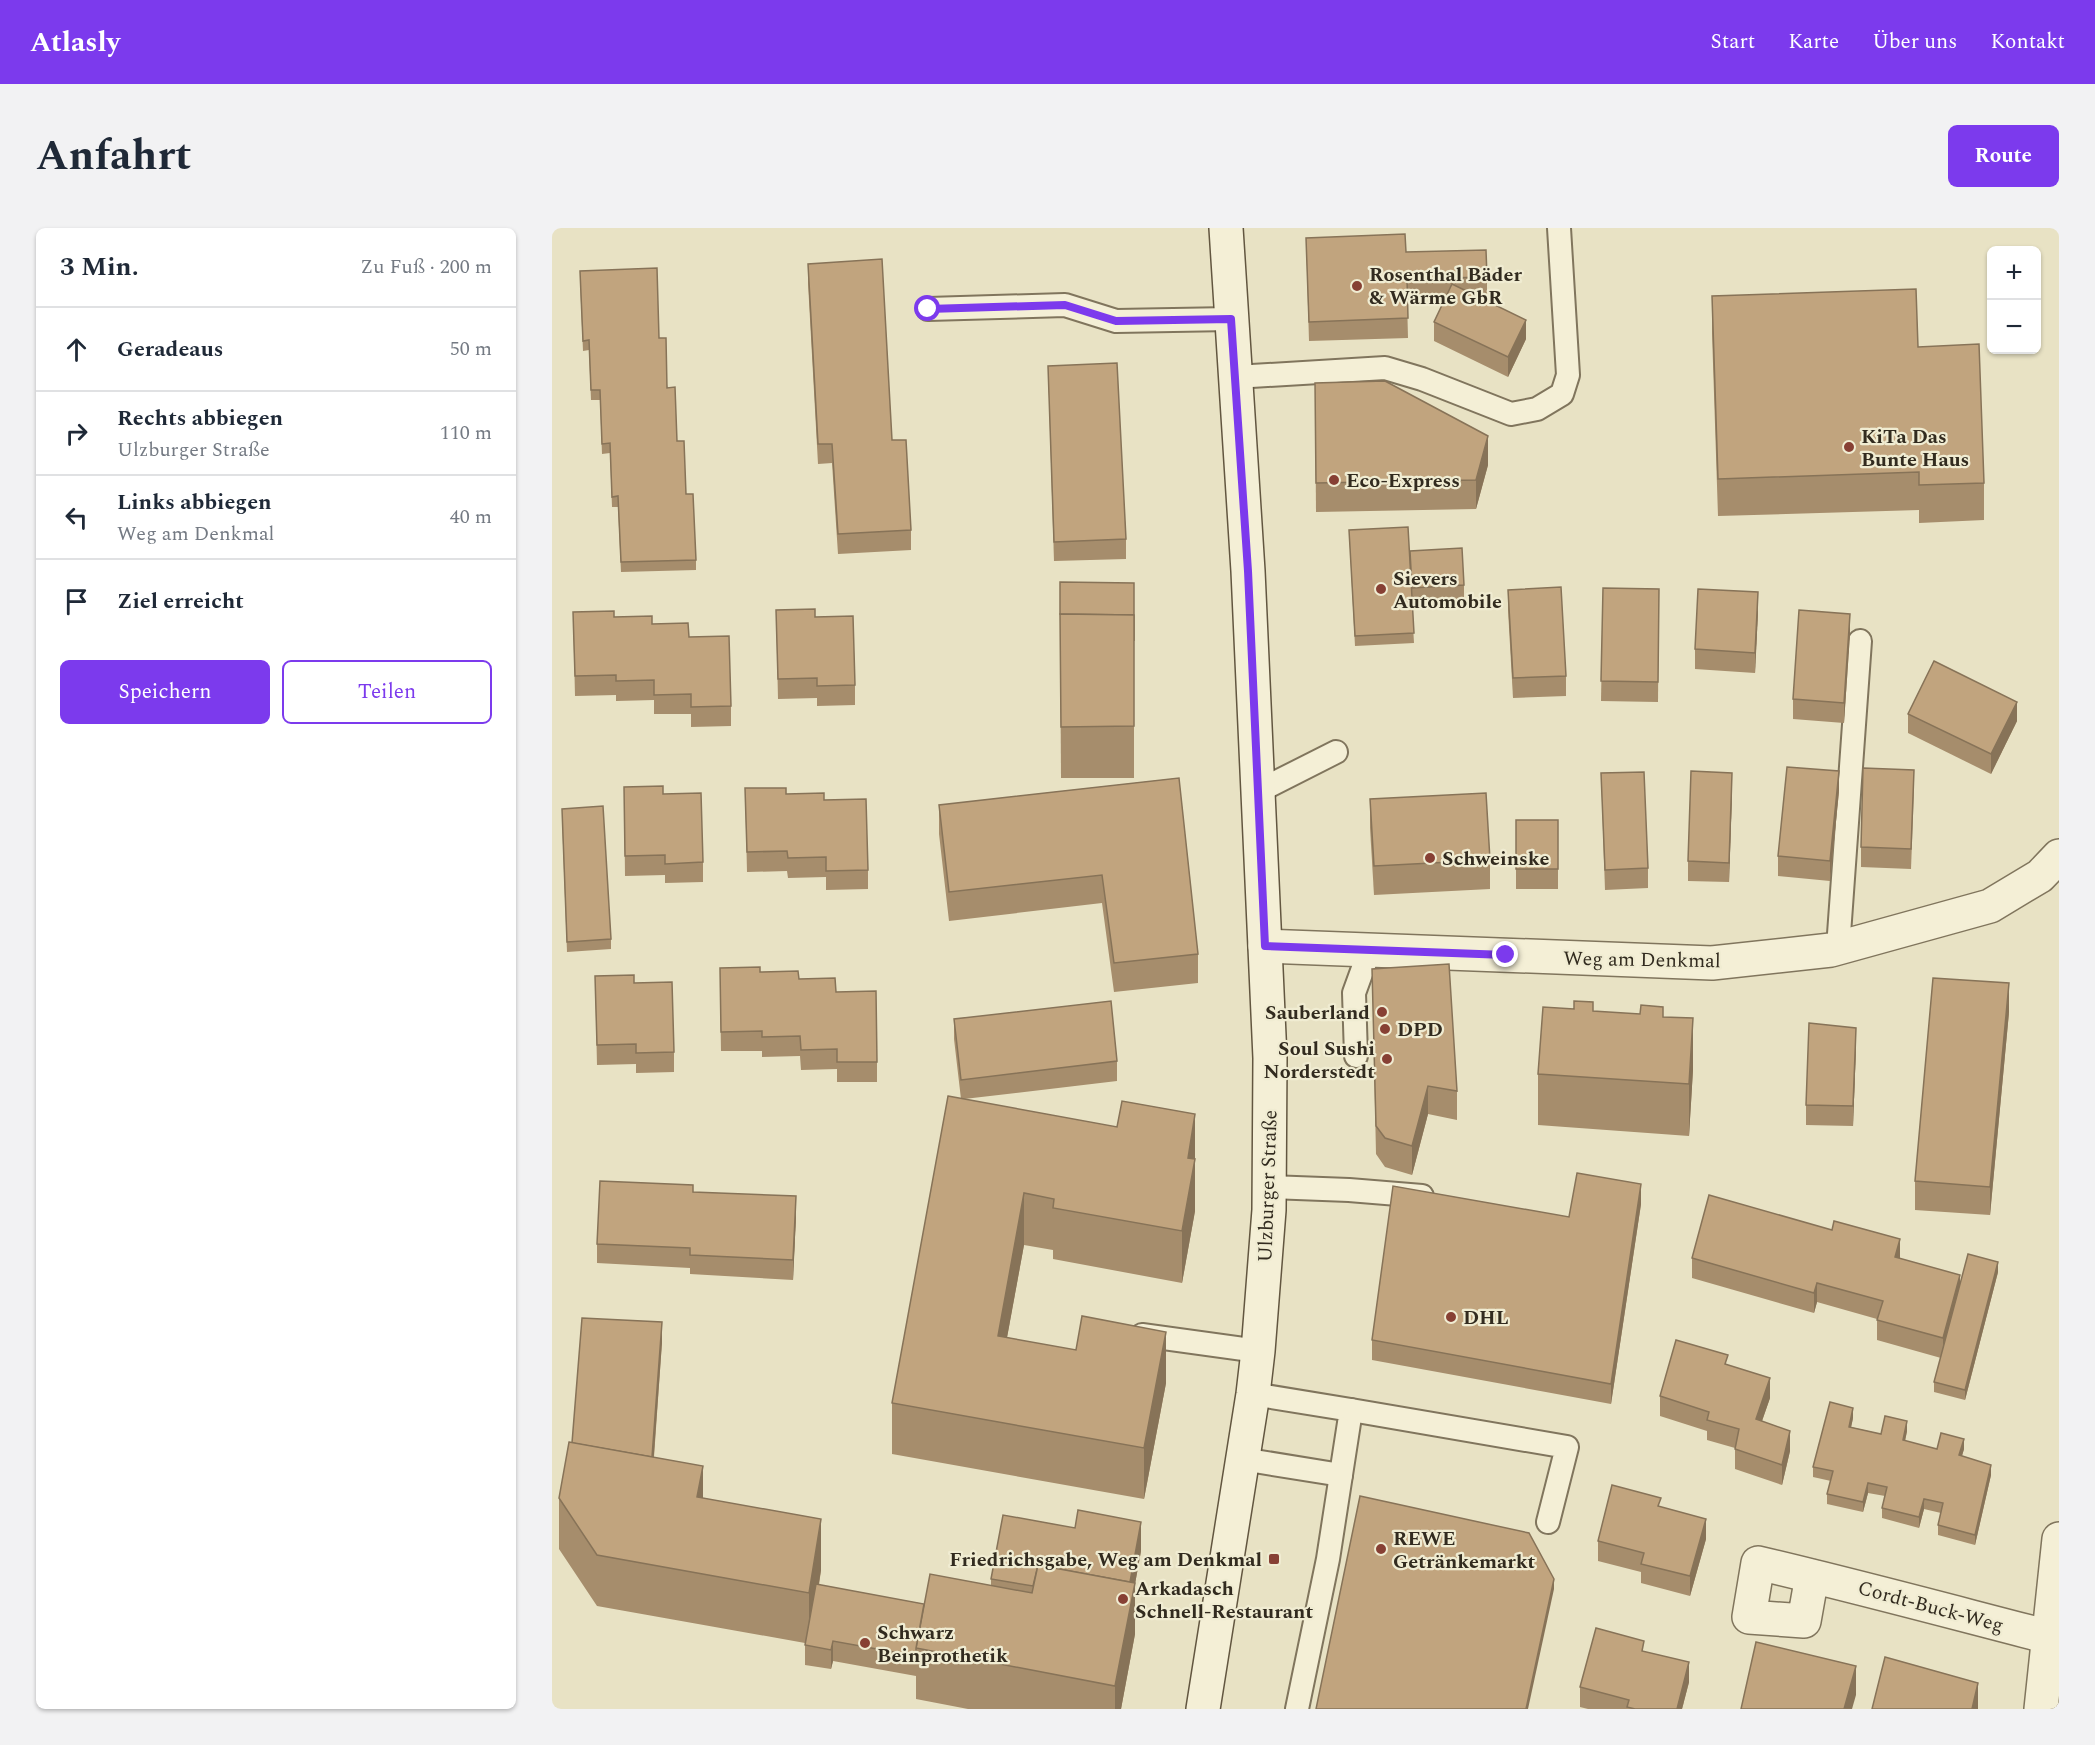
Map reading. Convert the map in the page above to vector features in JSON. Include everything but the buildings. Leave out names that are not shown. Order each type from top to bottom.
[{"type":"main road","name":"Ulzburger Straße","points":[[1203,1709],[1253,1395],[1269,1210],[1270,1058],[1248,571],[1226,228]]},
{"type":"main road","name":"Weg am Denkmal","points":[[1265,946],[1712,963],[1838,948],[1990,906],[2053,874]]},
{"type":"main road","points":[[2041,1709],[2059,1539]]},
{"type":"main road","name":"Cordt-Buck-Weg","points":[[1812,1576],[2049,1637]]},
{"type":"lane","points":[[1234,377],[1385,368],[1511,414],[1537,409],[1562,394],[1568,375],[1559,228]]},
{"type":"lane","points":[[928,309],[1065,305],[1116,321],[1231,319]]},
{"type":"lane","points":[[1838,948],[1860,641]]},
{"type":"lane","points":[[1257,792],[1336,752]]},
{"type":"lane","points":[[1356,1056],[1354,993],[1370,949]]},
{"type":"lane","points":[[1269,1187],[1349,1190],[1447,1200]]},
{"type":"lane","points":[[1142,1335],[1258,1351]]},
{"type":"lane","points":[[1253,1395],[1567,1447],[1548,1522]]},
{"type":"lane","points":[[1296,1709],[1328,1559],[1351,1410]]},
{"type":"lane","points":[[1242,1459],[1341,1475]]},
{"type":"place","name":"Rosenthal Bäder & Wärme GbR","points":[[1357,286]]},
{"type":"place","name":"KiTa Das Bunte Haus","points":[[1849,447]]},
{"type":"place","name":"Eco-Express","points":[[1334,480]]},
{"type":"place","name":"Sievers Automobile","points":[[1381,589]]},
{"type":"place","name":"Schweinske","points":[[1430,858]]},
{"type":"place","name":"Sauberland","points":[[1382,1012]]},
{"type":"place","name":"DPD","points":[[1385,1029]]},
{"type":"place","name":"Soul Sushi Norderstedt","points":[[1387,1059]]},
{"type":"place","name":"DHL","points":[[1451,1317]]},
{"type":"place","name":"REWE Getränkemarkt","points":[[1381,1549]]},
{"type":"place","name":"Friedrichsgabe, Weg am Denkmal","points":[[1274,1559]]},
{"type":"place","name":"Arkadasch Schnell-Restaurant","points":[[1123,1599]]},
{"type":"place","name":"Schwarz Beinprothetik","points":[[865,1643]]},
{"type":"route","points":[[928,309],[1065,305],[1116,321],[1231,319],[1248,571],[1265,946],[1506,955]]}]
